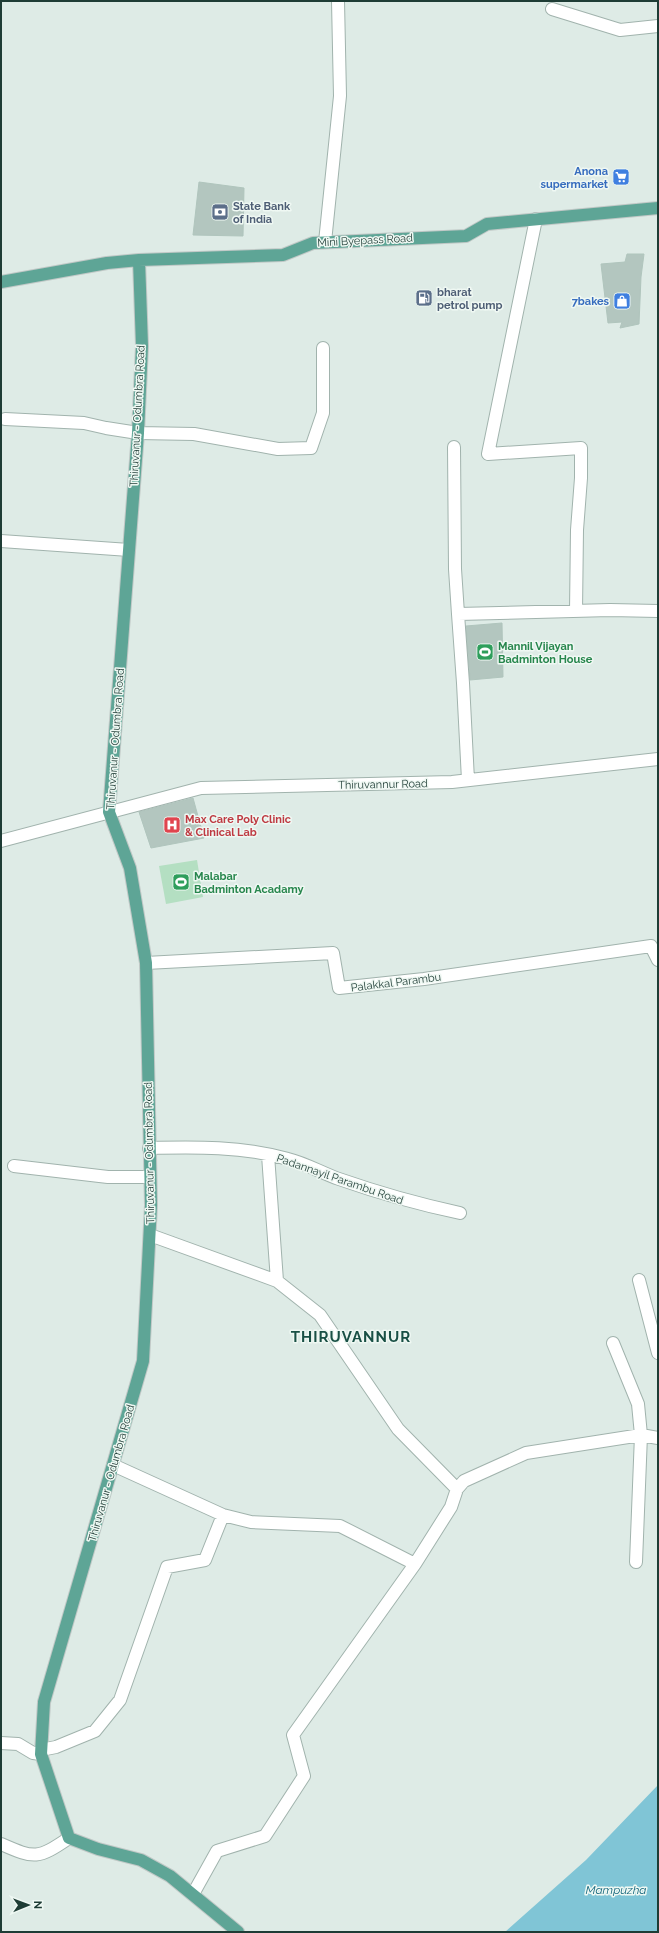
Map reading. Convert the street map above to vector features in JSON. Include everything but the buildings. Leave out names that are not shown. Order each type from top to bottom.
[{"type":"main road","name":"Mini Byepass Road","points":[[1,282],[107,263],[139,260],[283,255],[313,243],[466,236],[487,224],[658,208]]},
{"type":"main road","name":"Thiruvanur - Odumbra Road","points":[[69,1838],[41,1752],[44,1702],[143,1361],[150,1235],[146,963],[130,868],[109,812],[138,433],[142,346],[139,260]]},
{"type":"main road","points":[[69,1838],[98,1849],[141,1860],[170,1876],[238,1932]]},
{"type":"street","points":[[325,242],[340,96],[338,1]]},
{"type":"street","points":[[552,9],[620,30],[658,26]]},
{"type":"street","points":[[536,219],[488,454],[581,448],[581,478],[577,530],[576,611]]},
{"type":"street","points":[[5,419],[84,423],[138,433],[194,434],[278,449],[311,448],[323,413],[323,348]]},
{"type":"street","points":[[454,447],[454,569],[464,683],[468,780]]},
{"type":"street","points":[[1,541],[129,550]]},
{"type":"street","points":[[458,614],[576,611],[658,611]]},
{"type":"street","name":"Thiruvannur Road","points":[[1,841],[201,788],[452,782],[658,759]]},
{"type":"street","name":"Palakkal Parambu","points":[[146,963],[333,953],[338,988],[424,979],[651,946],[658,960]]},
{"type":"street","name":"Padannayil Parambu Road","points":[[149,1148],[207,1147],[268,1154],[289,1159],[322,1173],[409,1202],[460,1213]]},
{"type":"street","points":[[268,1154],[276,1281]]},
{"type":"street","points":[[14,1166],[108,1178],[150,1177]]},
{"type":"street","points":[[150,1235],[276,1281],[320,1315],[398,1429],[457,1489]]},
{"type":"street","points":[[639,1280],[658,1353]]},
{"type":"street","points":[[613,1343],[638,1404],[641,1435],[636,1562]]},
{"type":"street","points":[[193,1894],[217,1852],[265,1836],[304,1776],[293,1735],[415,1564],[451,1507],[457,1489],[464,1481],[526,1453],[641,1435],[658,1438]]},
{"type":"street","points":[[113,1465],[223,1515],[251,1522],[340,1526],[415,1564]]},
{"type":"street","points":[[1,1743],[18,1744],[33,1753],[41,1752],[95,1731],[120,1700],[167,1567],[204,1560],[223,1515]]},
{"type":"street","points":[[1,1844],[20,1853],[35,1856],[45,1853],[69,1838]]},
{"type":"green space","name":"Malabar Badminton Acadamy","points":[[197,860],[203,897],[166,904],[159,866]]},
{"type":"water","name":"Mampuzha","points":[[658,1785],[658,1932],[505,1932],[586,1860]]},
{"type":"place","name":"Anona supermarket","points":[[621,177]]},
{"type":"place","name":"State Bank of India","points":[[220,212]]},
{"type":"place","name":"bharat petrol pump","points":[[424,298]]},
{"type":"place","name":"7bakes","points":[[622,301]]},
{"type":"place","name":"Mannil Vijayan Badminton House","points":[[485,652]]},
{"type":"place","name":"Max Care Poly Clinic & Clinical Lab","points":[[172,825]]},
{"type":"place","name":"Malabar Badminton Acadamy","points":[[181,882]]},
{"type":"district","name":"THIRUVANNUR","points":[[351,1337]]}]
